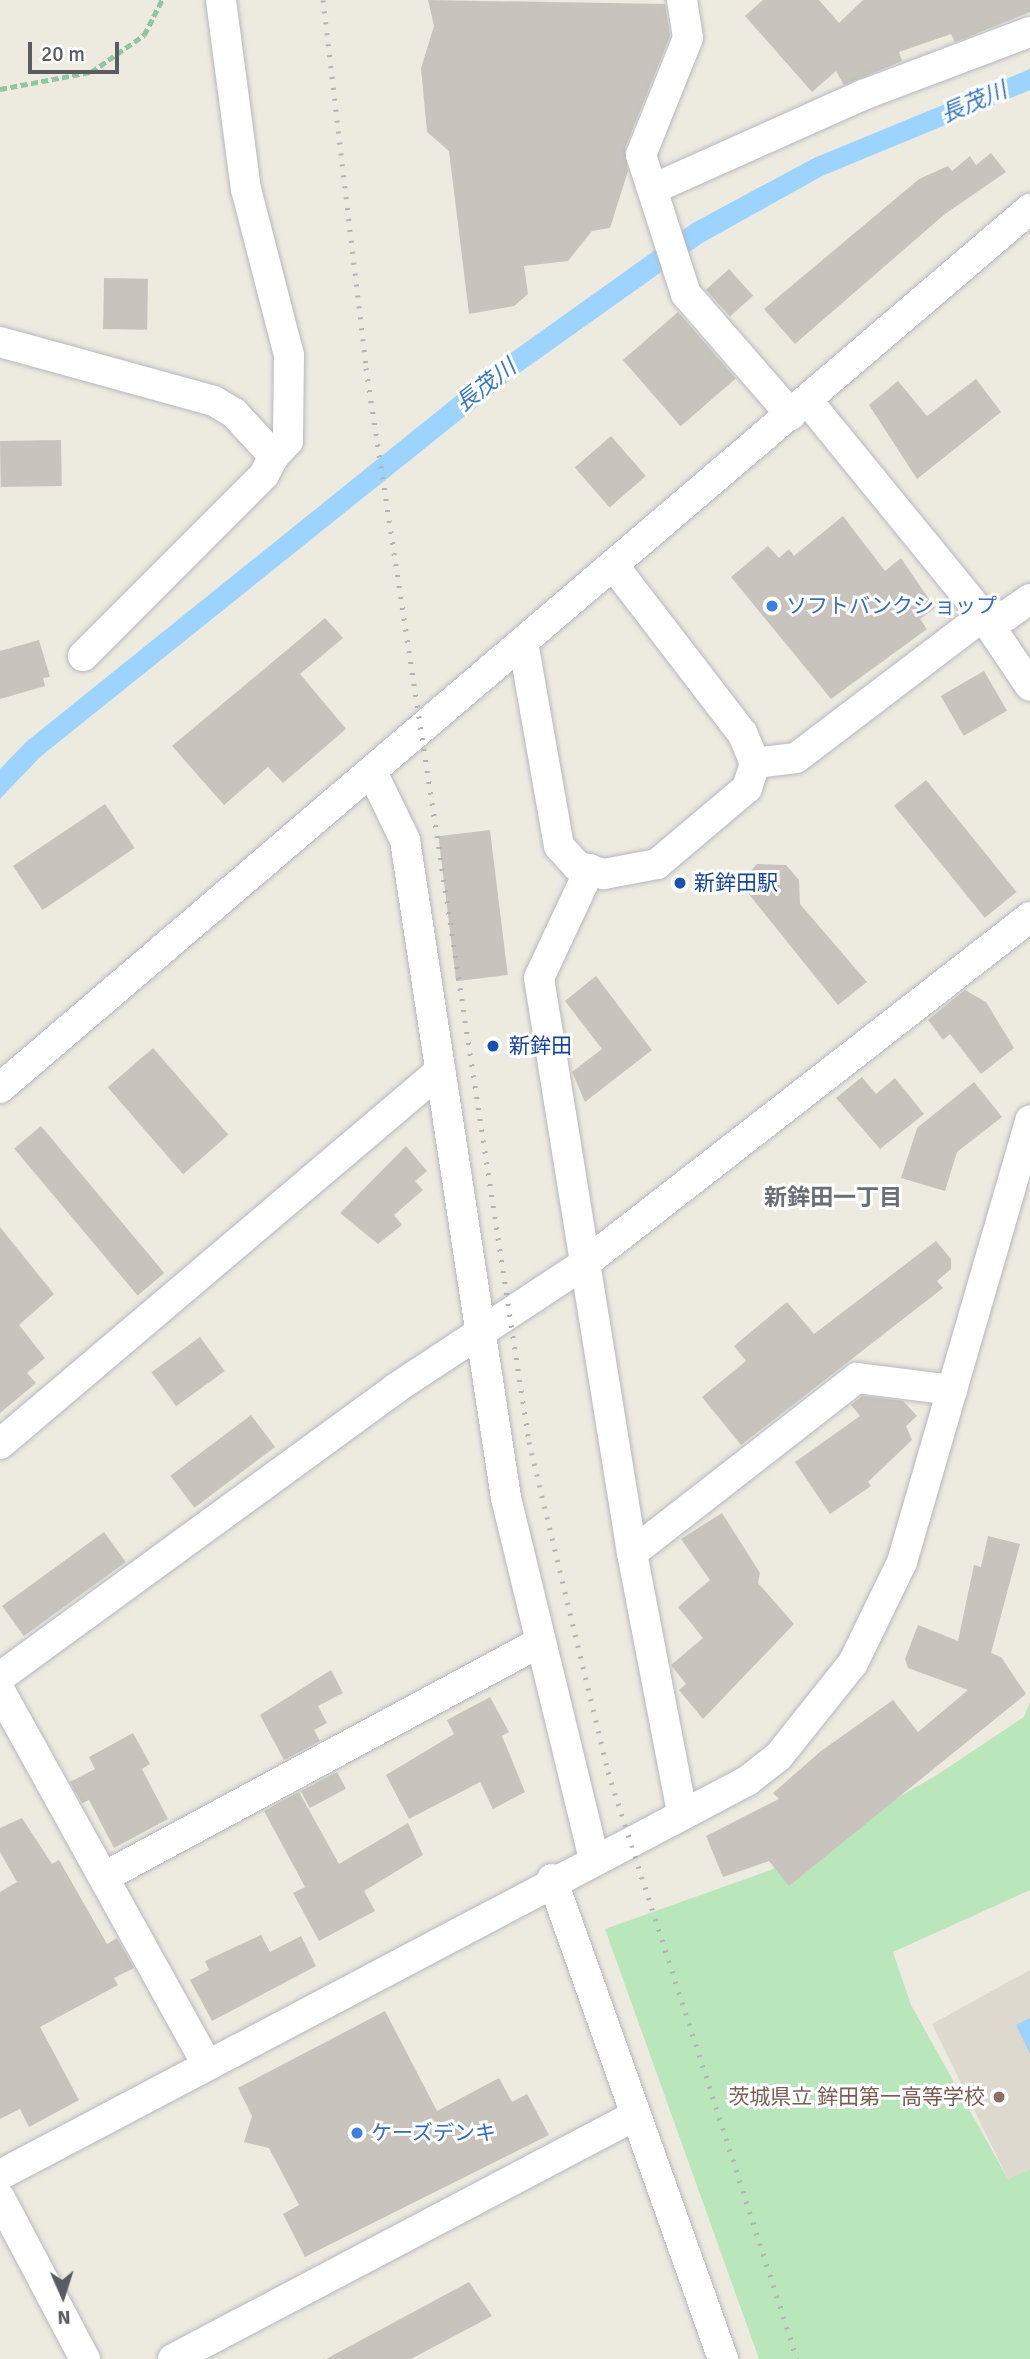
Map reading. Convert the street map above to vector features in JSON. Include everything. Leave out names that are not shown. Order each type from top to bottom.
[{"type":"street","points":[[83,656],[264,475],[274,456],[288,441],[289,355],[246,189],[222,0]]},
{"type":"street","points":[[682,0],[688,38],[641,155],[657,194],[686,295],[799,407],[983,616],[1030,685]]},
{"type":"street","points":[[657,194],[863,95],[1030,32]]},
{"type":"street","points":[[0,1088],[1030,209]]},
{"type":"street","points":[[0,342],[214,401],[234,412],[274,456]]},
{"type":"street","points":[[523,642],[559,846],[577,866],[590,869],[622,874],[657,864],[747,788],[755,763],[742,733],[614,566]]},
{"type":"street","points":[[755,763],[796,758],[983,616],[1007,615],[1030,599]]},
{"type":"street","points":[[372,772],[405,840],[506,1498],[593,1856]]},
{"type":"street","points":[[590,869],[539,978],[632,1553],[682,1813]]},
{"type":"street","points":[[0,1677],[480,1331],[584,1264],[1030,917]]},
{"type":"street","points":[[0,1444],[439,1073]]},
{"type":"street","points":[[0,2175],[593,1856],[682,1813],[778,1757],[853,1664],[902,1563],[1030,1121]]},
{"type":"street","points":[[632,1553],[857,1378],[952,1390]]},
{"type":"street","points":[[104,1877],[540,1642]]},
{"type":"street","points":[[0,1691],[206,2063]]},
{"type":"street","points":[[552,1879],[720,2358]]},
{"type":"street","points":[[173,2359],[636,2115]]},
{"type":"street","points":[[0,2198],[85,2359]]},
{"type":"path","points":[[0,89],[91,72],[144,35],[162,0]]},
{"type":"shaded area","name":"茨城県立 鉾田第一高等学校","points":[[1030,1970],[1030,2169],[1008,2179],[932,2024]]},
{"type":"green space","points":[[1030,1702],[1030,1890],[893,1952],[911,2005],[1008,2179],[1030,2169],[1030,2359],[759,2359],[605,1929],[771,1870],[937,1775],[1024,1717]]},
{"type":"water","name":"長茂川","points":[[1030,69],[1030,90],[822,176],[702,243],[515,376],[40,757],[0,799],[0,769],[26,742],[501,360],[693,223],[814,158]]},
{"type":"water","points":[[1030,2018],[1030,2054],[1016,2025]]},
{"type":"building","points":[[428,0],[665,4],[670,36],[625,148],[628,171],[610,228],[592,231],[568,261],[524,266],[528,294],[514,306],[469,314],[449,151],[427,132],[421,68],[434,26]]},
{"type":"building","points":[[763,0],[819,0],[839,23],[863,0],[1030,0],[1030,12],[955,42],[951,34],[899,52],[902,61],[844,85],[836,71],[812,92],[745,16]]},
{"type":"building","points":[[991,153],[1006,172],[945,214],[795,344],[764,309],[919,179],[948,166],[952,171],[970,156],[976,165]]},
{"type":"building","points":[[729,269],[753,296],[730,316],[706,290]]},
{"type":"building","points":[[104,278],[148,279],[147,330],[103,329]]},
{"type":"building","points":[[678,312],[736,378],[681,426],[623,360]]},
{"type":"building","points":[[976,379],[1001,412],[917,479],[869,405],[898,381],[927,416]]},
{"type":"building","points":[[611,436],[646,476],[610,507],[575,467]]},
{"type":"building","points":[[61,440],[62,486],[1,487],[0,441]]},
{"type":"building","points":[[843,516],[885,571],[901,558],[935,608],[920,619],[927,629],[831,699],[731,577],[768,546],[779,558],[789,549],[794,556]]},
{"type":"building","points":[[325,618],[343,638],[300,674],[346,729],[283,783],[268,767],[224,805],[172,746]]},
{"type":"building","points":[[39,640],[50,677],[43,678],[45,686],[0,699],[0,651]]},
{"type":"building","points":[[984,671],[1007,711],[964,736],[941,696]]},
{"type":"building","points":[[926,780],[1017,892],[985,918],[894,806]]},
{"type":"building","points":[[105,804],[135,848],[43,910],[13,866]]},
{"type":"building","points":[[490,830],[508,975],[456,981],[438,836]]},
{"type":"building","points":[[757,864],[786,865],[799,880],[800,904],[867,982],[838,1005],[740,883]]},
{"type":"building","points":[[596,976],[652,1050],[585,1102],[572,1072],[602,1049],[565,1001]]},
{"type":"building","points":[[965,990],[986,1002],[1014,1048],[981,1074],[950,1034],[943,1040],[928,1020]]},
{"type":"building","points":[[153,1048],[228,1135],[183,1174],[108,1087]]},
{"type":"building","points":[[862,1077],[876,1094],[895,1078],[924,1114],[880,1149],[836,1098]]},
{"type":"building","points":[[974,1082],[1002,1117],[957,1152],[945,1191],[901,1178],[917,1128]]},
{"type":"building","points":[[41,1126],[164,1273],[138,1296],[14,1148]]},
{"type":"building","points":[[406,1146],[427,1171],[415,1181],[423,1190],[394,1215],[402,1225],[378,1244],[340,1213]]},
{"type":"building","points":[[0,1227],[54,1294],[19,1325],[45,1358],[27,1373],[36,1383],[0,1413]]},
{"type":"building","points":[[936,1241],[951,1259],[951,1269],[937,1281],[943,1288],[741,1445],[702,1397],[746,1361],[734,1346],[787,1302],[814,1334]]},
{"type":"building","points":[[200,1337],[225,1371],[176,1406],[151,1372]]},
{"type":"building","points":[[862,1396],[903,1401],[917,1416],[906,1426],[912,1440],[868,1482],[871,1486],[830,1514],[795,1462],[860,1416],[851,1405]]},
{"type":"building","points":[[251,1415],[275,1447],[194,1508],[170,1476]]},
{"type":"building","points":[[722,1513],[760,1573],[758,1583],[794,1624],[703,1719],[679,1690],[686,1684],[671,1665],[703,1638],[678,1607],[710,1580],[681,1539]]},
{"type":"building","points":[[104,1532],[126,1562],[24,1636],[2,1606]]},
{"type":"building","points":[[988,1536],[1020,1544],[991,1653],[1001,1657],[1026,1694],[789,1886],[769,1861],[723,1877],[706,1836],[779,1799],[773,1793],[821,1751],[893,1700],[918,1732],[968,1690],[908,1668],[905,1659],[918,1625],[958,1641],[974,1565],[981,1567]]},
{"type":"building","points":[[331,1670],[343,1693],[318,1706],[327,1723],[314,1730],[320,1741],[284,1760],[260,1715]]},
{"type":"building","points":[[490,1697],[509,1732],[502,1736],[525,1792],[493,1809],[480,1782],[409,1819],[386,1775],[454,1734],[447,1720]]},
{"type":"building","points":[[133,1733],[150,1764],[142,1769],[168,1819],[114,1848],[89,1800],[82,1803],[70,1782],[95,1769],[89,1757]]},
{"type":"building","points":[[337,1772],[346,1789],[310,1808],[301,1791]]},
{"type":"building","points":[[299,1792],[339,1864],[408,1823],[423,1855],[364,1891],[375,1911],[319,1941],[293,1893],[305,1887],[264,1811]]},
{"type":"building","points":[[22,1818],[52,1864],[59,1860],[107,1944],[117,1938],[134,1968],[114,1978],[118,1985],[40,2027],[79,2100],[29,2127],[20,2109],[0,2119],[0,1892],[17,1882],[0,1852],[0,1828]]},
{"type":"building","points":[[261,1935],[270,1952],[301,1936],[316,1966],[212,2021],[190,1980],[209,1970],[205,1961]]},
{"type":"building","points":[[385,2011],[437,2111],[499,2078],[512,2102],[527,2094],[549,2135],[305,2257],[283,2214],[299,2205],[269,2148],[244,2142],[252,2116],[238,2088]]},
{"type":"building","points":[[469,2282],[492,2316],[411,2359],[326,2359]]},
{"type":"railway","points":[[323,0],[366,368],[529,1442],[608,1772],[797,2359]]},
{"type":"place","name":"ソフトバンクショップ","points":[[772,606]]},
{"type":"place","name":"新鉾田駅","points":[[680,883]]},
{"type":"place","name":"新鉾田","points":[[493,1046]]},
{"type":"place","name":"茨城県立 鉾田第一高等学校","points":[[999,2097]]},
{"type":"place","name":"ケーズデンキ","points":[[357,2133]]},
{"type":"district","name":"新鉾田一丁目","points":[[833,1198]]}]
